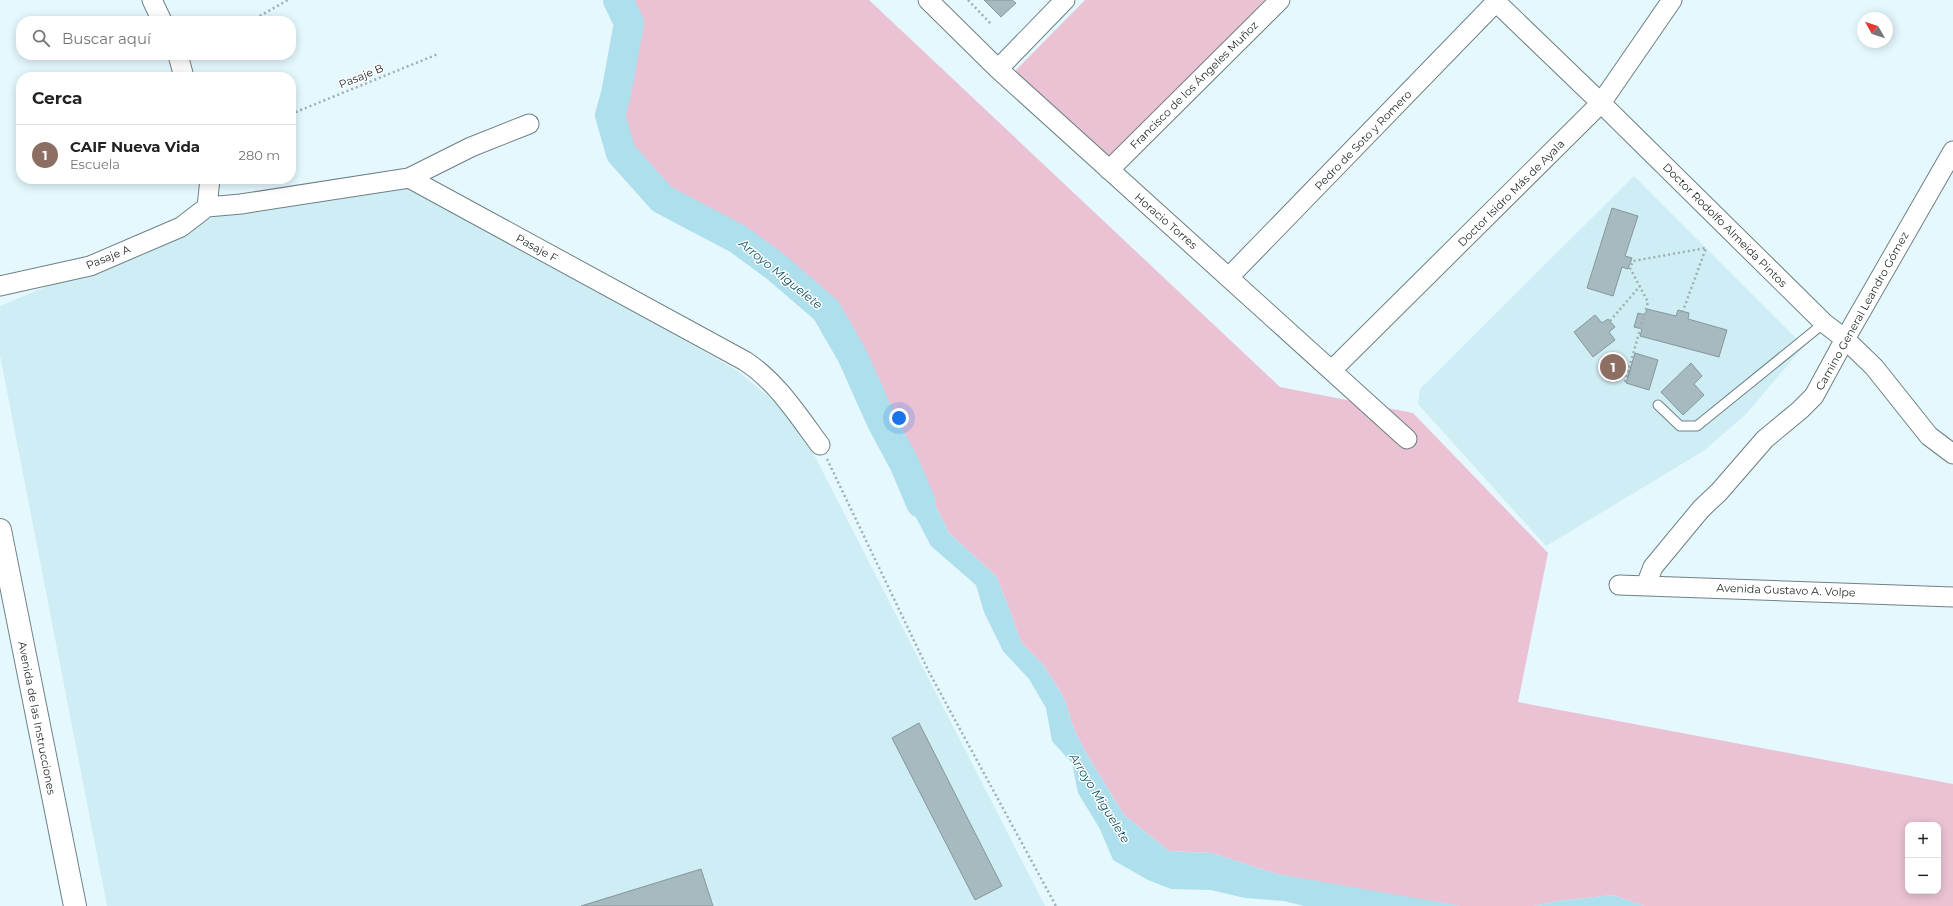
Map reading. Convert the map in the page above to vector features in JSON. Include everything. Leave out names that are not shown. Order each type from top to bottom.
[{"type":"main road","name":"Avenida de las Instrucciones","points":[[0,530],[75,906]]},
{"type":"street","points":[[152,0],[160,16]]},
{"type":"street","name":"Horacio Torres","points":[[928,0],[998,69],[1229,276],[1407,439]]},
{"type":"street","points":[[998,69],[1065,0]]},
{"type":"street","name":"Francisco de los Ángeles Muñoz","points":[[1109,170],[1280,0]]},
{"type":"street","name":"Doctor Isidro Más de Ayala","points":[[1332,370],[1602,103],[1672,0]]},
{"type":"street","name":"Doctor Rodolfo Almeida Pintos","points":[[1495,1],[1602,103],[1824,323],[1845,339],[1874,367],[1930,436],[1953,454]]},
{"type":"street","name":"Pedro de Soto y Romero","points":[[1229,276],[1495,1]]},
{"type":"street","points":[[179,60],[183,72]]},
{"type":"street","points":[[209,184],[207,207],[241,204],[409,178],[471,147],[528,124]]},
{"type":"street","name":"Camino General Leandro Gómez","points":[[1646,585],[1653,567],[1701,510],[1719,492],[1765,439],[1800,410],[1814,396],[1953,151]]},
{"type":"street","name":"Pasaje F","points":[[409,178],[745,361],[762,372],[779,389],[820,445]]},
{"type":"street","name":"Pasaje A","points":[[0,286],[90,266],[181,227],[207,207]]},
{"type":"street","name":"Avenida Gustavo A. Volpe","points":[[1619,585],[1953,597]]},
{"type":"lane","points":[[1658,405],[1680,426],[1697,426],[1824,323]]},
{"type":"path","points":[[260,16],[288,0]]},
{"type":"path","points":[[968,0],[992,25]]},
{"type":"path","name":"Pasaje B","points":[[296,112],[438,54]]},
{"type":"path","points":[[1625,382],[1648,302],[1630,268],[1632,261],[1706,248],[1684,311]]},
{"type":"path","points":[[1610,321],[1640,286]]},
{"type":"path","points":[[820,445],[929,672],[1056,906]]},
{"type":"shaded area","points":[[618,0],[869,0],[1280,387],[1413,413],[1548,553],[1518,702],[1953,784],[1953,906],[1644,906],[1613,895],[1558,901],[1533,906],[1461,906],[1277,874],[1212,853],[1169,851],[1124,815],[1075,732],[1064,698],[1044,666],[1021,642],[996,576],[949,533],[924,482],[905,465],[882,422],[852,355],[826,310],[776,267],[738,239],[662,199],[621,153],[610,115],[616,94],[629,23]]},
{"type":"shaded area","points":[[1085,0],[1265,0],[1111,160],[1014,72]]},
{"type":"shaded area","points":[[1634,176],[1804,346],[1746,414],[1705,450],[1546,546],[1418,404],[1420,389]]},
{"type":"shaded area","points":[[410,184],[738,371],[773,401],[805,437],[1045,906],[107,906],[0,355],[0,306],[229,211]]},
{"type":"water","points":[[905,465],[924,482],[949,533],[996,576],[1021,642],[1044,666],[1064,698],[1075,732],[1124,815],[1169,851],[1212,853],[1277,874],[1461,906],[1304,906],[1284,901],[1245,898],[1211,890],[1171,889],[1148,880],[1113,860],[1100,829],[1078,793],[1072,763],[1052,741],[1046,708],[1029,679],[1003,651],[984,612],[976,585],[931,546],[910,506]]},
{"type":"water","points":[[1613,895],[1644,906],[1533,906],[1558,901]]},
{"type":"building","points":[[984,0],[1012,0],[1016,3],[1001,17]]},
{"type":"building","points":[[1612,208],[1638,216],[1625,256],[1632,258],[1628,269],[1622,267],[1613,296],[1587,288]]},
{"type":"building","points":[[1647,309],[1676,316],[1678,310],[1689,313],[1688,319],[1727,330],[1719,357],[1640,336],[1642,329],[1634,327],[1638,313],[1645,315]]},
{"type":"building","points":[[1595,315],[1602,323],[1608,319],[1615,327],[1609,332],[1615,340],[1593,357],[1574,332]]},
{"type":"building","points":[[1635,353],[1658,360],[1649,390],[1626,383]]},
{"type":"building","points":[[1691,363],[1702,376],[1694,384],[1704,395],[1683,415],[1661,392]]},
{"type":"building","points":[[919,723],[1002,886],[975,900],[892,738]]},
{"type":"building","points":[[701,869],[713,906],[581,906]]},
{"type":"waterway","name":"Arroyo Miguelete","points":[[618,0],[629,23],[616,94],[610,115],[621,153],[662,199],[738,239],[776,267],[826,310],[852,355],[882,422],[905,465],[921,503]]},
{"type":"place","name":"CAIF Nueva Vida","points":[[1613,367]]}]
